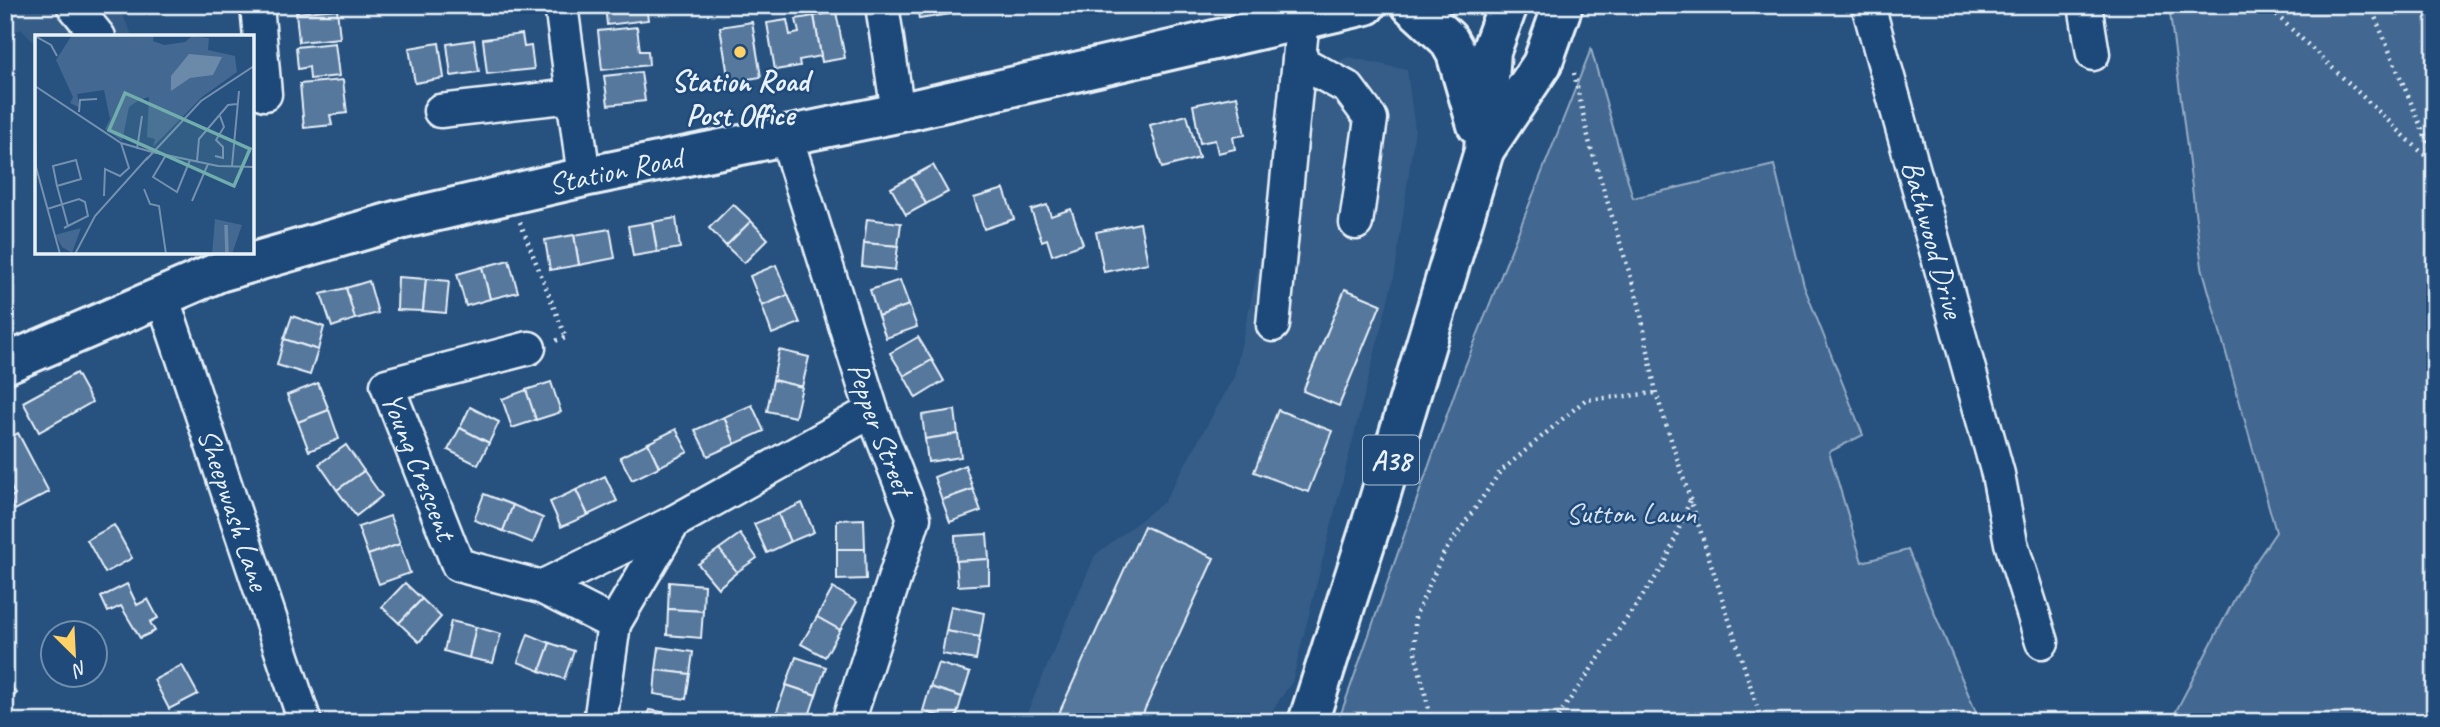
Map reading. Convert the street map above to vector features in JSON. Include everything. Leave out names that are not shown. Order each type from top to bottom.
[{"type":"main road","points":[[1411,5],[1448,39],[1456,53],[1484,151]]},
{"type":"main road","name":"A38","points":[[1308,722],[1379,500],[1484,151],[1491,51],[1508,5]]},
{"type":"main road","name":"Station Road","points":[[254,253],[584,177],[898,113],[1334,10]]},
{"type":"main road","name":"A38","points":[[1484,151],[1542,64],[1557,22]]},
{"type":"main road","name":"Station Road","points":[[5,364],[163,299],[215,262],[250,254]]},
{"type":"street","points":[[73,5],[97,35]]},
{"type":"street","points":[[257,5],[265,94]]},
{"type":"street","points":[[561,5],[584,177]]},
{"type":"street","points":[[881,5],[898,113]]},
{"type":"street","name":"Bathwood Drive","points":[[1868,5],[1998,474],[2011,543],[2042,642]]},
{"type":"street","points":[[2085,5],[2093,54]]},
{"type":"street","points":[[1273,325],[1299,61],[1334,10]]},
{"type":"street","points":[[1299,61],[1348,88],[1371,119],[1356,223]]},
{"type":"street","points":[[440,111],[573,96]]},
{"type":"street","name":"Pepper Street","points":[[786,136],[872,411],[914,518],[848,722]]},
{"type":"street","name":"Sheepwash Lane","points":[[163,299],[305,722]]},
{"type":"street","name":"Young Crescent","points":[[529,348],[387,385],[458,565],[541,587],[614,624]]},
{"type":"street","points":[[541,587],[674,522],[872,411]]},
{"type":"street","points":[[600,722],[614,624],[674,522]]},
{"type":"path","points":[[2266,5],[2435,163]]},
{"type":"path","points":[[2370,5],[2435,163]]},
{"type":"path","points":[[1557,22],[1569,48],[1590,145],[1639,304],[1656,393],[1762,722]]},
{"type":"path","points":[[2435,186],[2431,210],[2435,218]]},
{"type":"path","points":[[509,195],[566,338],[529,348]]},
{"type":"path","points":[[1432,722],[1415,652],[1415,617],[1442,556],[1500,472],[1585,400],[1656,393]]},
{"type":"path","points":[[1554,722],[1665,564],[1690,499]]},
{"type":"shaded area","points":[[5,5],[118,5],[132,35],[35,35],[35,44],[21,29],[5,35]]},
{"type":"shaded area","points":[[1349,57],[1407,70],[1415,129],[1395,273],[1292,682],[1264,722],[1023,722],[1095,555],[1164,502],[1234,377],[1259,264],[1278,86]]},
{"type":"green space","points":[[2169,5],[2435,5],[2435,722],[2167,722],[2174,715],[2248,573],[2276,532],[2202,267]]},
{"type":"green space","name":"Sutton Lawn","points":[[1591,49],[1633,198],[1774,165],[1804,286],[1863,435],[1829,452],[1862,562],[1908,550],[1980,722],[1338,722],[1456,389]]},
{"type":"building","points":[[605,5],[646,5],[648,20],[607,25]]},
{"type":"building","points":[[917,5],[950,5],[951,14],[919,19]]},
{"type":"building","points":[[968,5],[987,5],[987,8],[969,11]]},
{"type":"building","points":[[337,9],[340,38],[299,42],[296,13]]},
{"type":"building","points":[[836,12],[845,58],[822,62],[814,16]]},
{"type":"building","points":[[814,16],[821,56],[799,60],[800,66],[775,70],[767,23],[787,20],[790,35],[799,33],[796,19]]},
{"type":"building","name":"Station Road Post Office","points":[[752,22],[761,77],[729,82],[720,27]]},
{"type":"building","points":[[637,27],[640,51],[648,51],[649,65],[602,70],[598,31]]},
{"type":"building","points":[[522,34],[524,47],[531,46],[534,69],[487,74],[483,39]]},
{"type":"building","points":[[474,40],[479,72],[451,76],[447,44]]},
{"type":"building","points":[[335,43],[339,76],[310,79],[309,67],[298,69],[296,47]]},
{"type":"building","points":[[439,43],[444,78],[415,83],[409,48]]},
{"type":"building","points":[[641,72],[645,101],[608,105],[604,76]]},
{"type":"building","points":[[343,80],[347,113],[330,115],[332,125],[304,128],[300,84]]},
{"type":"building","points":[[1237,96],[1245,135],[1233,137],[1235,149],[1218,153],[1215,140],[1200,143],[1193,105]]},
{"type":"building","points":[[1187,115],[1199,158],[1162,168],[1150,125]]},
{"type":"building","points":[[933,165],[948,192],[926,204],[911,177]]},
{"type":"building","points":[[911,177],[926,204],[906,215],[891,188]]},
{"type":"building","points":[[1004,189],[1014,219],[984,229],[974,198]]},
{"type":"building","points":[[733,204],[751,221],[726,246],[709,228]]},
{"type":"building","points":[[1047,205],[1051,216],[1071,209],[1083,244],[1052,255],[1047,239],[1042,241],[1031,210]]},
{"type":"building","points":[[676,218],[680,248],[657,252],[652,222]]},
{"type":"building","points":[[867,219],[901,223],[898,246],[864,243]]},
{"type":"building","points":[[751,221],[768,239],[744,263],[726,246]]},
{"type":"building","points":[[652,222],[657,252],[633,256],[628,226]]},
{"type":"building","points":[[1140,223],[1148,263],[1104,272],[1096,232]]},
{"type":"building","points":[[610,229],[615,258],[579,265],[574,235]]},
{"type":"building","points":[[574,235],[579,265],[550,270],[545,240]]},
{"type":"building","points":[[864,243],[898,246],[895,270],[862,266]]},
{"type":"building","points":[[509,260],[518,292],[490,299],[482,267]]},
{"type":"building","points":[[776,265],[788,295],[762,306],[750,276]]},
{"type":"building","points":[[482,267],[490,299],[466,306],[457,274]]},
{"type":"building","points":[[398,277],[426,279],[423,311],[397,310]]},
{"type":"building","points":[[426,279],[449,281],[446,313],[423,311]]},
{"type":"building","points":[[900,280],[909,305],[878,316],[870,290]]},
{"type":"building","points":[[369,281],[378,313],[355,319],[346,288]]},
{"type":"building","points":[[346,288],[355,319],[332,327],[321,294]]},
{"type":"building","points":[[1345,289],[1381,304],[1339,406],[1303,391]]},
{"type":"building","points":[[788,295],[800,323],[772,334],[762,306]]},
{"type":"building","points":[[909,305],[917,327],[886,338],[878,316]]},
{"type":"building","points":[[292,316],[324,327],[318,350],[284,339]]},
{"type":"building","points":[[918,337],[932,360],[904,376],[890,353]]},
{"type":"building","points":[[284,339],[318,350],[310,375],[277,365]]},
{"type":"building","points":[[779,350],[809,357],[802,387],[773,380]]},
{"type":"building","points":[[932,360],[944,381],[916,398],[904,376]]},
{"type":"building","points":[[76,373],[92,402],[39,432],[23,402]]},
{"type":"building","points":[[773,380],[802,387],[795,417],[767,411]]},
{"type":"building","points":[[551,382],[561,412],[536,420],[526,390]]},
{"type":"building","points":[[318,383],[329,410],[298,422],[287,395]]},
{"type":"building","points":[[526,390],[536,420],[512,428],[502,399]]},
{"type":"building","points":[[752,405],[764,431],[735,444],[724,417]]},
{"type":"building","points":[[470,407],[499,422],[489,443],[460,428]]},
{"type":"building","points":[[329,410],[339,439],[309,451],[298,422]]},
{"type":"building","points":[[955,410],[958,434],[925,439],[922,415]]},
{"type":"building","points":[[1278,410],[1332,431],[1308,492],[1254,472]]},
{"type":"building","points":[[724,417],[735,444],[708,456],[695,430]]},
{"type":"building","points":[[460,428],[489,443],[478,465],[448,450]]},
{"type":"building","points":[[676,429],[688,452],[659,467],[648,443]]},
{"type":"building","points":[[18,433],[49,492],[15,510],[9,498],[15,495],[5,476],[5,440]]},
{"type":"building","points":[[958,434],[961,457],[928,462],[925,439]]},
{"type":"building","points":[[648,443],[659,467],[632,480],[620,457]]},
{"type":"building","points":[[346,445],[364,471],[337,490],[319,464]]},
{"type":"building","points":[[965,465],[973,489],[942,500],[934,477]]},
{"type":"building","points":[[364,471],[382,496],[356,516],[337,490]]},
{"type":"building","points":[[605,476],[617,501],[588,515],[576,490]]},
{"type":"building","points":[[973,489],[981,511],[950,522],[942,500]]},
{"type":"building","points":[[576,490],[588,515],[561,527],[550,502]]},
{"type":"building","points":[[484,494],[513,505],[503,531],[474,520]]},
{"type":"building","points":[[802,503],[814,532],[790,542],[778,514]]},
{"type":"building","points":[[513,505],[543,518],[533,543],[503,531]]},
{"type":"building","points":[[778,514],[790,542],[767,553],[754,524]]},
{"type":"building","points":[[390,516],[400,544],[368,555],[358,527]]},
{"type":"building","points":[[864,519],[865,549],[837,549],[837,520]]},
{"type":"building","points":[[114,525],[132,558],[105,573],[87,540]]},
{"type":"building","points":[[1144,526],[1214,558],[1139,722],[1055,722]]},
{"type":"building","points":[[740,534],[757,558],[737,572],[719,549]]},
{"type":"building","points":[[987,534],[989,559],[956,561],[955,536]]},
{"type":"building","points":[[400,544],[410,573],[379,584],[368,555]]},
{"type":"building","points":[[719,549],[737,572],[718,588],[698,564]]},
{"type":"building","points":[[837,549],[865,549],[866,579],[837,580]]},
{"type":"building","points":[[989,559],[989,584],[958,586],[956,561]]},
{"type":"building","points":[[669,582],[704,585],[703,611],[668,609]]},
{"type":"building","points":[[405,583],[422,599],[399,623],[382,607]]},
{"type":"building","points":[[127,584],[137,605],[148,599],[158,618],[150,622],[155,631],[140,638],[121,606],[108,612],[101,597]]},
{"type":"building","points":[[833,588],[857,602],[840,630],[817,617]]},
{"type":"building","points":[[422,599],[441,617],[419,642],[399,623]]},
{"type":"building","points":[[951,606],[984,613],[980,637],[946,631]]},
{"type":"building","points":[[668,609],[703,611],[701,638],[667,635]]},
{"type":"building","points":[[817,617],[840,630],[825,657],[801,644]]},
{"type":"building","points":[[451,621],[476,627],[469,658],[444,651]]},
{"type":"building","points":[[476,627],[501,634],[493,663],[469,658]]},
{"type":"building","points":[[946,631],[980,637],[976,660],[942,654]]},
{"type":"building","points":[[528,634],[550,643],[540,671],[518,662]]},
{"type":"building","points":[[550,643],[574,651],[564,679],[540,671]]},
{"type":"building","points":[[659,647],[693,652],[690,674],[656,670]]},
{"type":"building","points":[[796,657],[826,667],[816,695],[786,685]]},
{"type":"building","points":[[938,663],[970,673],[962,697],[930,687]]},
{"type":"building","points":[[182,665],[198,694],[169,709],[154,680]]},
{"type":"building","points":[[656,670],[690,674],[686,699],[654,694]]},
{"type":"building","points":[[5,682],[17,693],[5,705]]},
{"type":"building","points":[[786,685],[816,695],[807,722],[776,714]]},
{"type":"building","points":[[930,687],[962,697],[955,721],[923,711]]},
{"type":"building","points":[[649,710],[683,715],[682,722],[648,722]]},
{"type":"place","name":"Station Road Post Office","points":[[740,52]]}]
